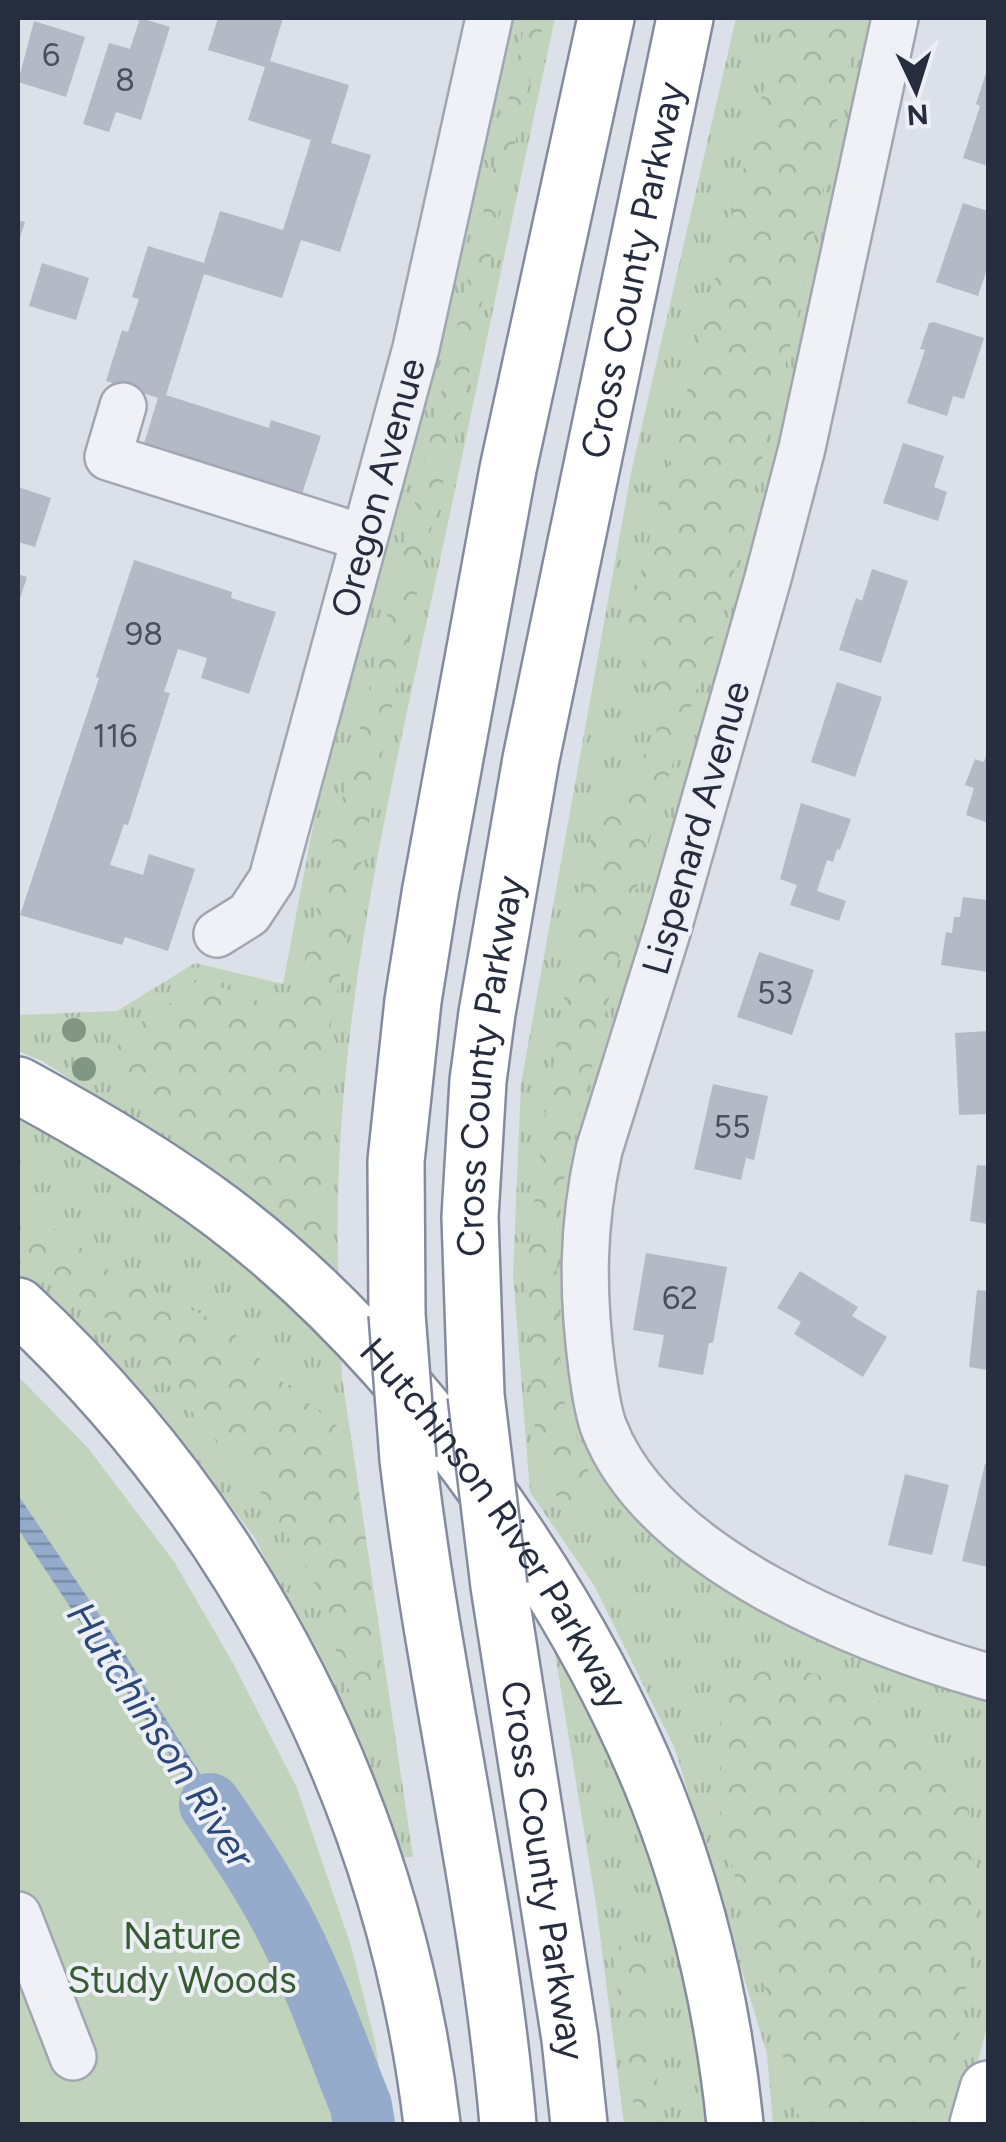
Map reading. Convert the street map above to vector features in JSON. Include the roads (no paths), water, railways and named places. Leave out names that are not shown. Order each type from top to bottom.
[{"type":"main road","name":"Cross County Parkway","points":[[508,2124],[484,1944],[424,1584],[408,1459],[398,1314],[396,1161],[422,948],[453,757],[508,470],[606,18]]},
{"type":"main road","name":"Cross County Parkway","points":[[579,2124],[570,2039],[499,1586],[476,1395],[470,1216],[478,1081],[487,1013],[535,740],[685,18]]},
{"type":"main road","name":"Hutchinson River Parkway","points":[[18,1085],[173,1178],[224,1214],[300,1278],[362,1338],[428,1413],[524,1545],[608,1682],[659,1798],[709,1963],[735,2124]]},
{"type":"main road","points":[[18,1306],[92,1380],[171,1475],[243,1578],[305,1688],[338,1760],[381,1877],[409,1983],[432,2124]]},
{"type":"main road","points":[[978,2124],[988,2089]]},
{"type":"street","name":"Oregon Avenue","points":[[217,934],[249,914],[272,878],[416,348],[490,18]]},
{"type":"street","name":"Lispenard Avenue","points":[[895,18],[797,466],[691,849],[598,1150],[583,1254],[589,1345],[604,1428],[624,1468],[649,1497],[693,1540],[754,1580],[834,1623],[988,1677]]},
{"type":"street","points":[[124,406],[108,457],[364,538]]},
{"type":"street","points":[[18,1914],[73,2057]]},
{"type":"water","points":[[18,1495],[113,1635],[264,1875],[252,1879],[18,1529]]},
{"type":"waterway","name":"Hutchinson River","points":[[210,1804],[292,1938],[361,2106],[364,2124]]},
{"type":"park label","name":"Nature Study Woods","points":[[182,1958]]}]
